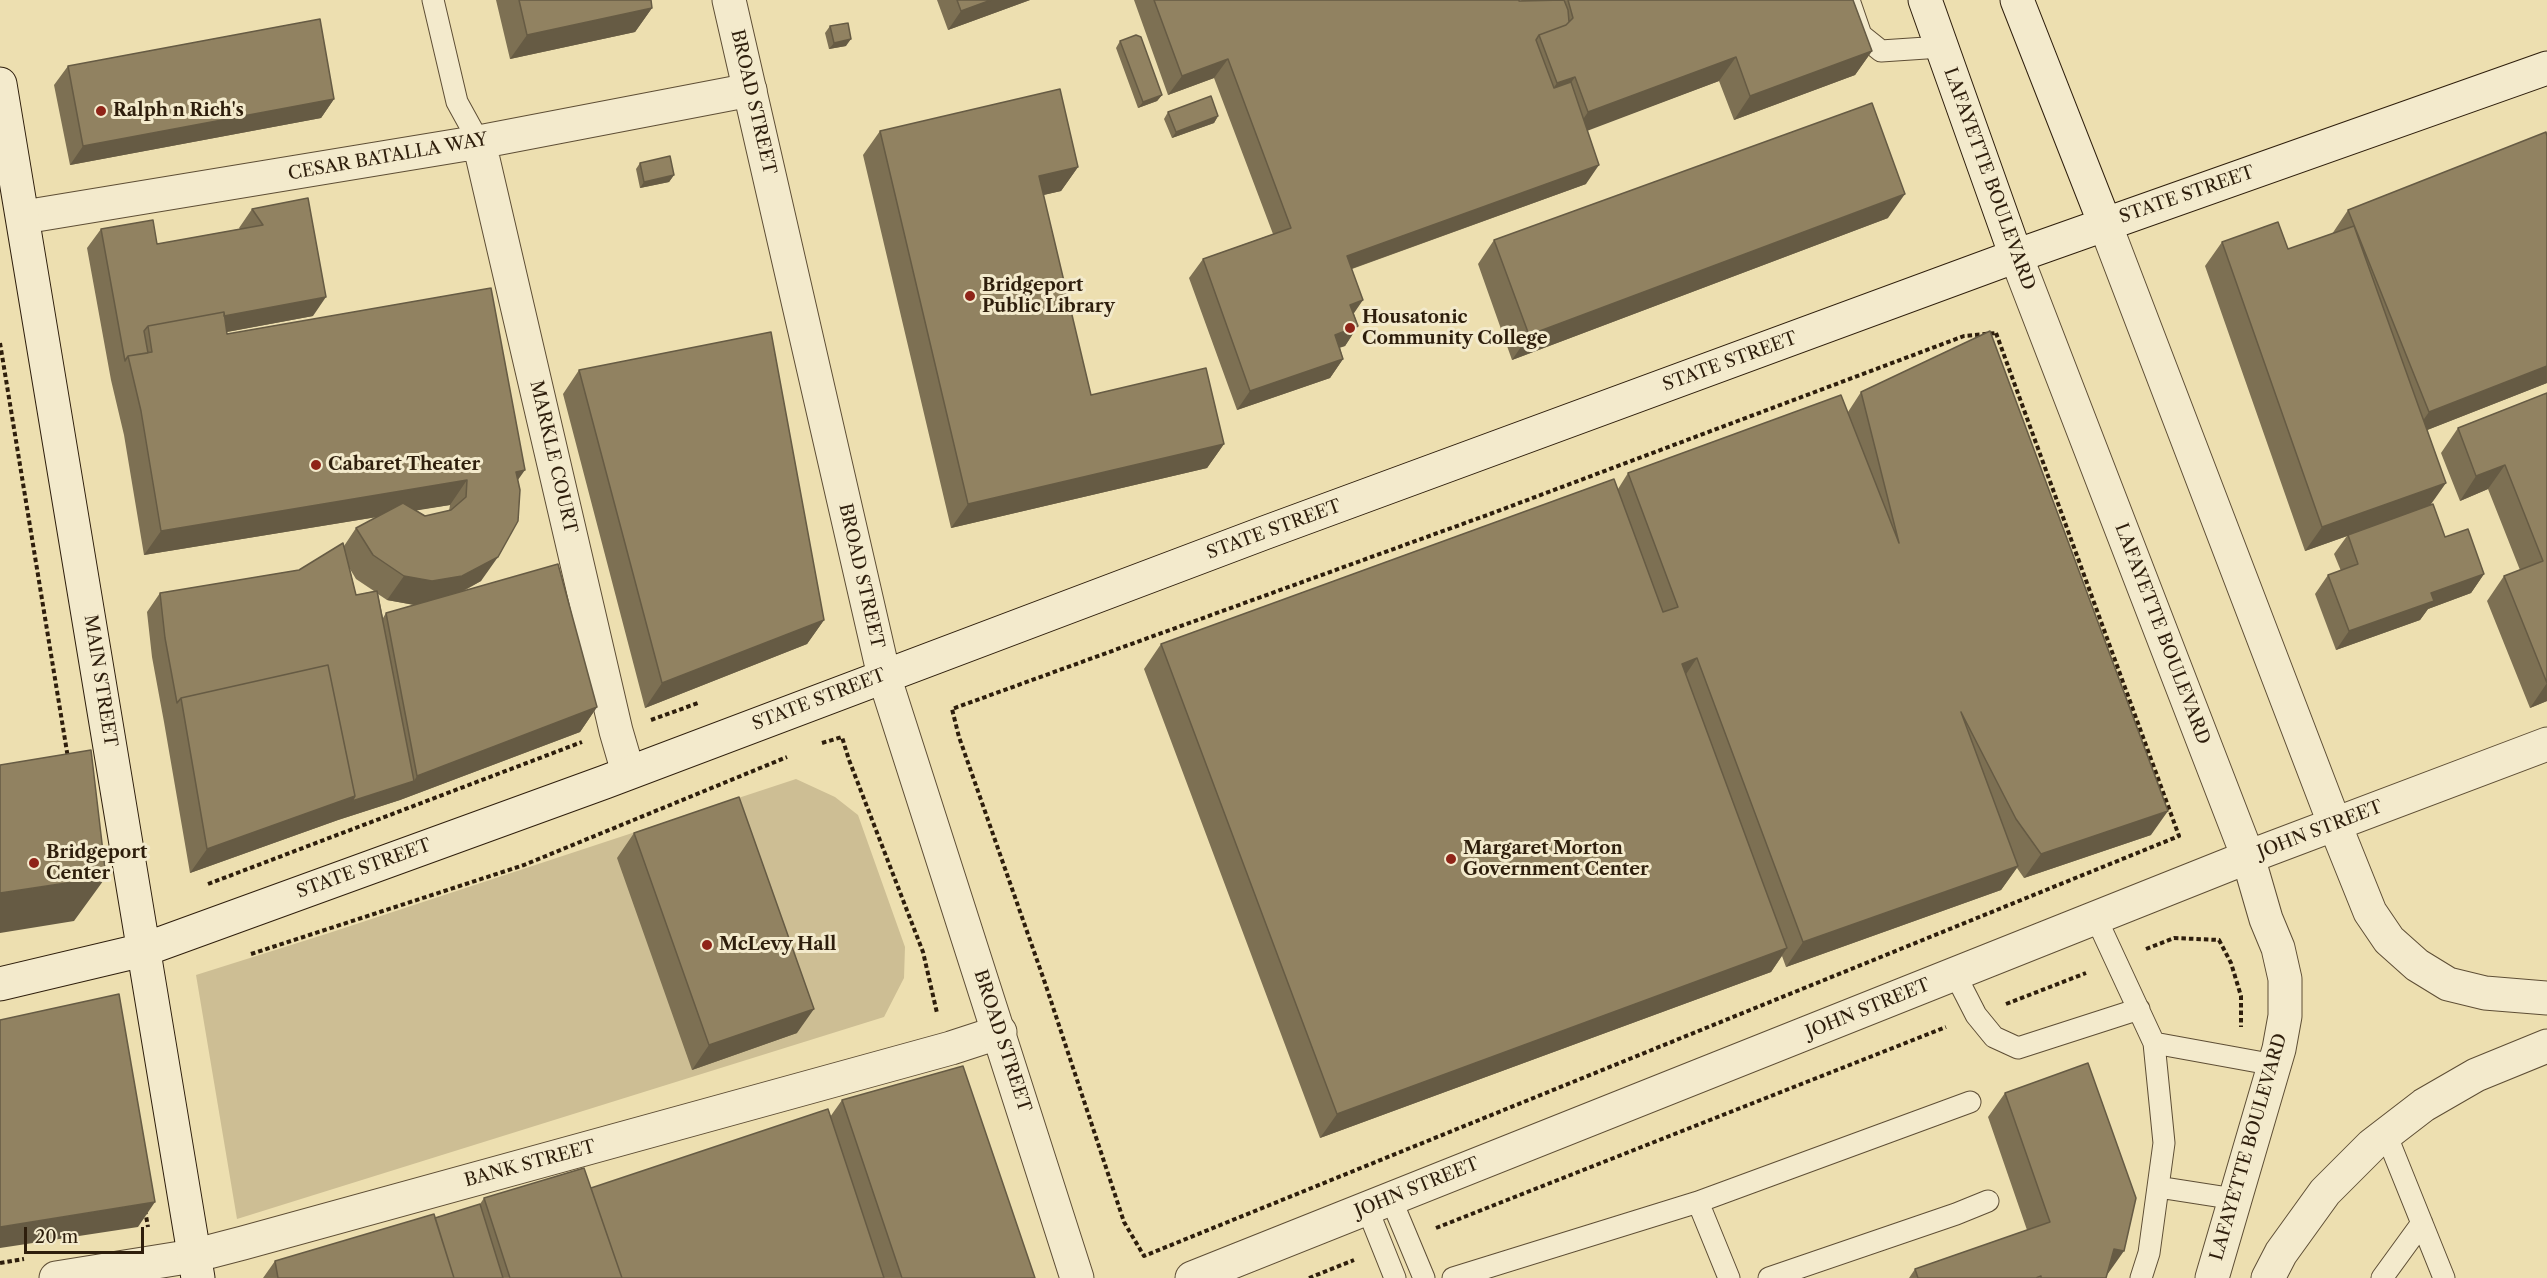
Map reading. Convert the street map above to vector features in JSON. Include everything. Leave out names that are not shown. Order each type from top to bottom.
[{"type":"street","name":"BROAD STREET","points":[[729,0],[884,676],[1077,1278]]},
{"type":"street","name":"LAFAYETTE BOULEVARD","points":[[1925,0],[2016,256],[2248,857],[2266,919],[2278,948],[2285,979],[2285,1016],[2275,1065],[2212,1278]]},
{"type":"street","points":[[2017,0],[2105,224],[2334,825],[2370,912],[2389,940],[2417,965],[2448,984],[2485,993],[2547,998]]},
{"type":"street","name":"STATE STREET","points":[[0,984],[143,950],[2016,256],[2546,72]]},
{"type":"street","name":"MAIN STREET","points":[[0,84],[24,217],[195,1267]]},
{"type":"street","name":"CESAR BATALLA WAY","points":[[24,217],[479,142],[750,90]]},
{"type":"street","name":"MARKLE COURT","points":[[479,142],[616,731],[628,772]]},
{"type":"street","name":"JOHN STREET","points":[[1192,1278],[2248,857],[2547,744]]},
{"type":"street","name":"BANK STREET","points":[[56,1278],[195,1267],[1000,1032]]},
{"type":"street","points":[[2268,1278],[2281,1253],[2325,1192],[2386,1134],[2424,1105],[2476,1075],[2547,1046]]},
{"type":"lane","points":[[433,0],[457,102],[479,142]]},
{"type":"lane","points":[[1849,0],[1861,35],[1881,51],[1941,46]]},
{"type":"lane","points":[[2096,918],[2154,1043],[2164,1143],[2149,1253],[2141,1278]]},
{"type":"lane","points":[[1955,974],[1976,1016],[1994,1037],[2018,1048],[2139,1009]]},
{"type":"lane","points":[[2154,1043],[2275,1065]]},
{"type":"lane","points":[[1453,1278],[1698,1202],[1970,1102]]},
{"type":"lane","points":[[2386,1134],[2444,1278]]},
{"type":"lane","points":[[2158,1187],[2235,1199]]},
{"type":"lane","points":[[1769,1278],[1988,1201]]},
{"type":"lane","points":[[1698,1202],[1729,1278]]},
{"type":"lane","points":[[1379,1203],[1408,1239],[1424,1278]]},
{"type":"lane","points":[[1379,1203],[1383,1249],[1395,1278]]},
{"type":"lane","points":[[2382,1278],[2422,1223]]},
{"type":"path","points":[[1996,333],[2179,836],[1144,1256],[1124,1222],[1045,983],[959,737],[952,709],[1490,514],[1964,336],[1996,333]]},
{"type":"path","points":[[0,344],[70,767]]},
{"type":"path","points":[[820,744],[842,737],[923,952],[938,1017]]},
{"type":"path","points":[[205,885],[590,739]]},
{"type":"path","points":[[247,955],[524,865],[789,756]]},
{"type":"path","points":[[1408,1239],[2174,938],[2219,940],[2231,963],[2241,996],[2242,1023],[2234,1056]]},
{"type":"path","points":[[145,1208],[148,1232]]},
{"type":"path","points":[[1309,1278],[1383,1249]]},
{"type":"shaded area","points":[[796,779],[835,797],[858,815],[905,947],[904,978],[884,1017],[237,1219],[196,975]]},
{"type":"building","points":[[519,0],[651,0],[652,8],[527,35]]},
{"type":"building","points":[[957,0],[991,0],[961,11]]},
{"type":"building","points":[[1154,0],[1564,0],[1569,22],[1539,35],[1536,40],[1554,88],[1571,82],[1599,165],[1347,256],[1363,300],[1350,305],[1358,326],[1335,335],[1343,359],[1250,391],[1203,259],[1291,228],[1228,59],[1182,76]]},
{"type":"building","points":[[1568,0],[1853,0],[1872,51],[1750,96],[1736,57],[1588,112],[1575,77],[1557,83],[1539,35],[1566,25],[1573,18]]},
{"type":"building","points":[[320,19],[334,99],[83,146],[68,66]]},
{"type":"building","points":[[848,23],[851,39],[834,43],[830,26]]},
{"type":"building","points":[[1136,35],[1141,37],[1162,95],[1143,102],[1120,41]]},
{"type":"building","name":"Bridgeport Public Library","points":[[1060,89],[1078,167],[1039,176],[1091,395],[1206,368],[1224,444],[968,504],[880,131]]},
{"type":"building","points":[[1211,96],[1218,116],[1176,132],[1168,112]]},
{"type":"building","points":[[1872,103],[1905,194],[1529,335],[1494,240]]},
{"type":"building","points":[[2546,132],[2547,366],[2429,412],[2348,210]]},
{"type":"building","points":[[670,156],[674,175],[644,182],[640,163]]},
{"type":"building","points":[[308,198],[326,297],[224,316],[224,312],[148,326],[144,331],[148,353],[128,356],[125,361],[101,229],[153,220],[157,244],[263,225],[252,209]]},
{"type":"building","points":[[2278,222],[2288,249],[2354,226],[2446,483],[2322,527],[2222,242]]},
{"type":"building","points":[[491,288],[525,470],[516,472],[520,490],[518,521],[498,557],[462,576],[432,581],[404,576],[373,555],[356,528],[403,503],[425,516],[451,510],[466,497],[467,480],[161,531],[141,411],[128,356],[152,352],[148,326],[224,312],[227,334]]},
{"type":"building","name":"Margaret Morton Government Center","points":[[1990,331],[2168,811],[2041,854],[2016,819],[1961,712],[2018,866],[1803,942],[1697,658],[1682,664],[1787,948],[1337,1114],[1161,644],[1614,479],[1663,612],[1678,607],[1628,473],[1841,395],[1899,543],[1861,392]]},
{"type":"building","points":[[771,332],[824,620],[662,683],[579,370]]},
{"type":"building","points":[[2547,393],[2547,683],[2504,576],[2543,561],[2505,465],[2476,476],[2458,428]]},
{"type":"building","points":[[2433,504],[2445,537],[2468,529],[2484,574],[2431,593],[2434,601],[2349,631],[2328,575],[2358,564],[2348,535]]},
{"type":"building","points":[[343,543],[356,595],[377,591],[414,781],[352,801],[355,796],[328,665],[181,698],[177,703],[165,638],[160,593],[299,570]]},
{"type":"building","points":[[558,564],[597,707],[417,776],[386,613]]},
{"type":"building","points":[[328,665],[355,796],[207,849],[181,698]]},
{"type":"building","points":[[91,750],[106,877],[0,893],[0,765]]},
{"type":"building","name":"McLevy Hall","points":[[739,797],[814,1009],[709,1045],[634,833]]},
{"type":"building","points":[[119,994],[155,1202],[0,1227],[0,1020]]},
{"type":"building","points":[[2088,1063],[2136,1198],[2124,1251],[2114,1249],[2106,1278],[2041,1278],[2041,1276],[2036,1278],[1918,1278],[1915,1269],[2050,1222],[2005,1093]]},
{"type":"building","points":[[963,1066],[1035,1278],[902,1278],[842,1100]]},
{"type":"building","points":[[828,1109],[884,1278],[622,1278],[591,1188]]},
{"type":"building","points":[[584,1168],[622,1278],[510,1278],[484,1198]]},
{"type":"building","points":[[480,1204],[503,1278],[454,1278],[435,1218]]},
{"type":"building","points":[[434,1214],[454,1278],[278,1278],[275,1261]]},
{"type":"place","name":"Ralph n Rich's","points":[[101,111]]},
{"type":"place","name":"Bridgeport Public Library","points":[[970,296]]},
{"type":"place","name":"Housatonic Community College","points":[[1350,328]]},
{"type":"place","name":"Cabaret Theater","points":[[316,465]]},
{"type":"place","name":"Margaret Morton Government Center","points":[[1451,859]]},
{"type":"place","name":"Bridgeport Center","points":[[34,863]]},
{"type":"place","name":"McLevy Hall","points":[[707,945]]}]
